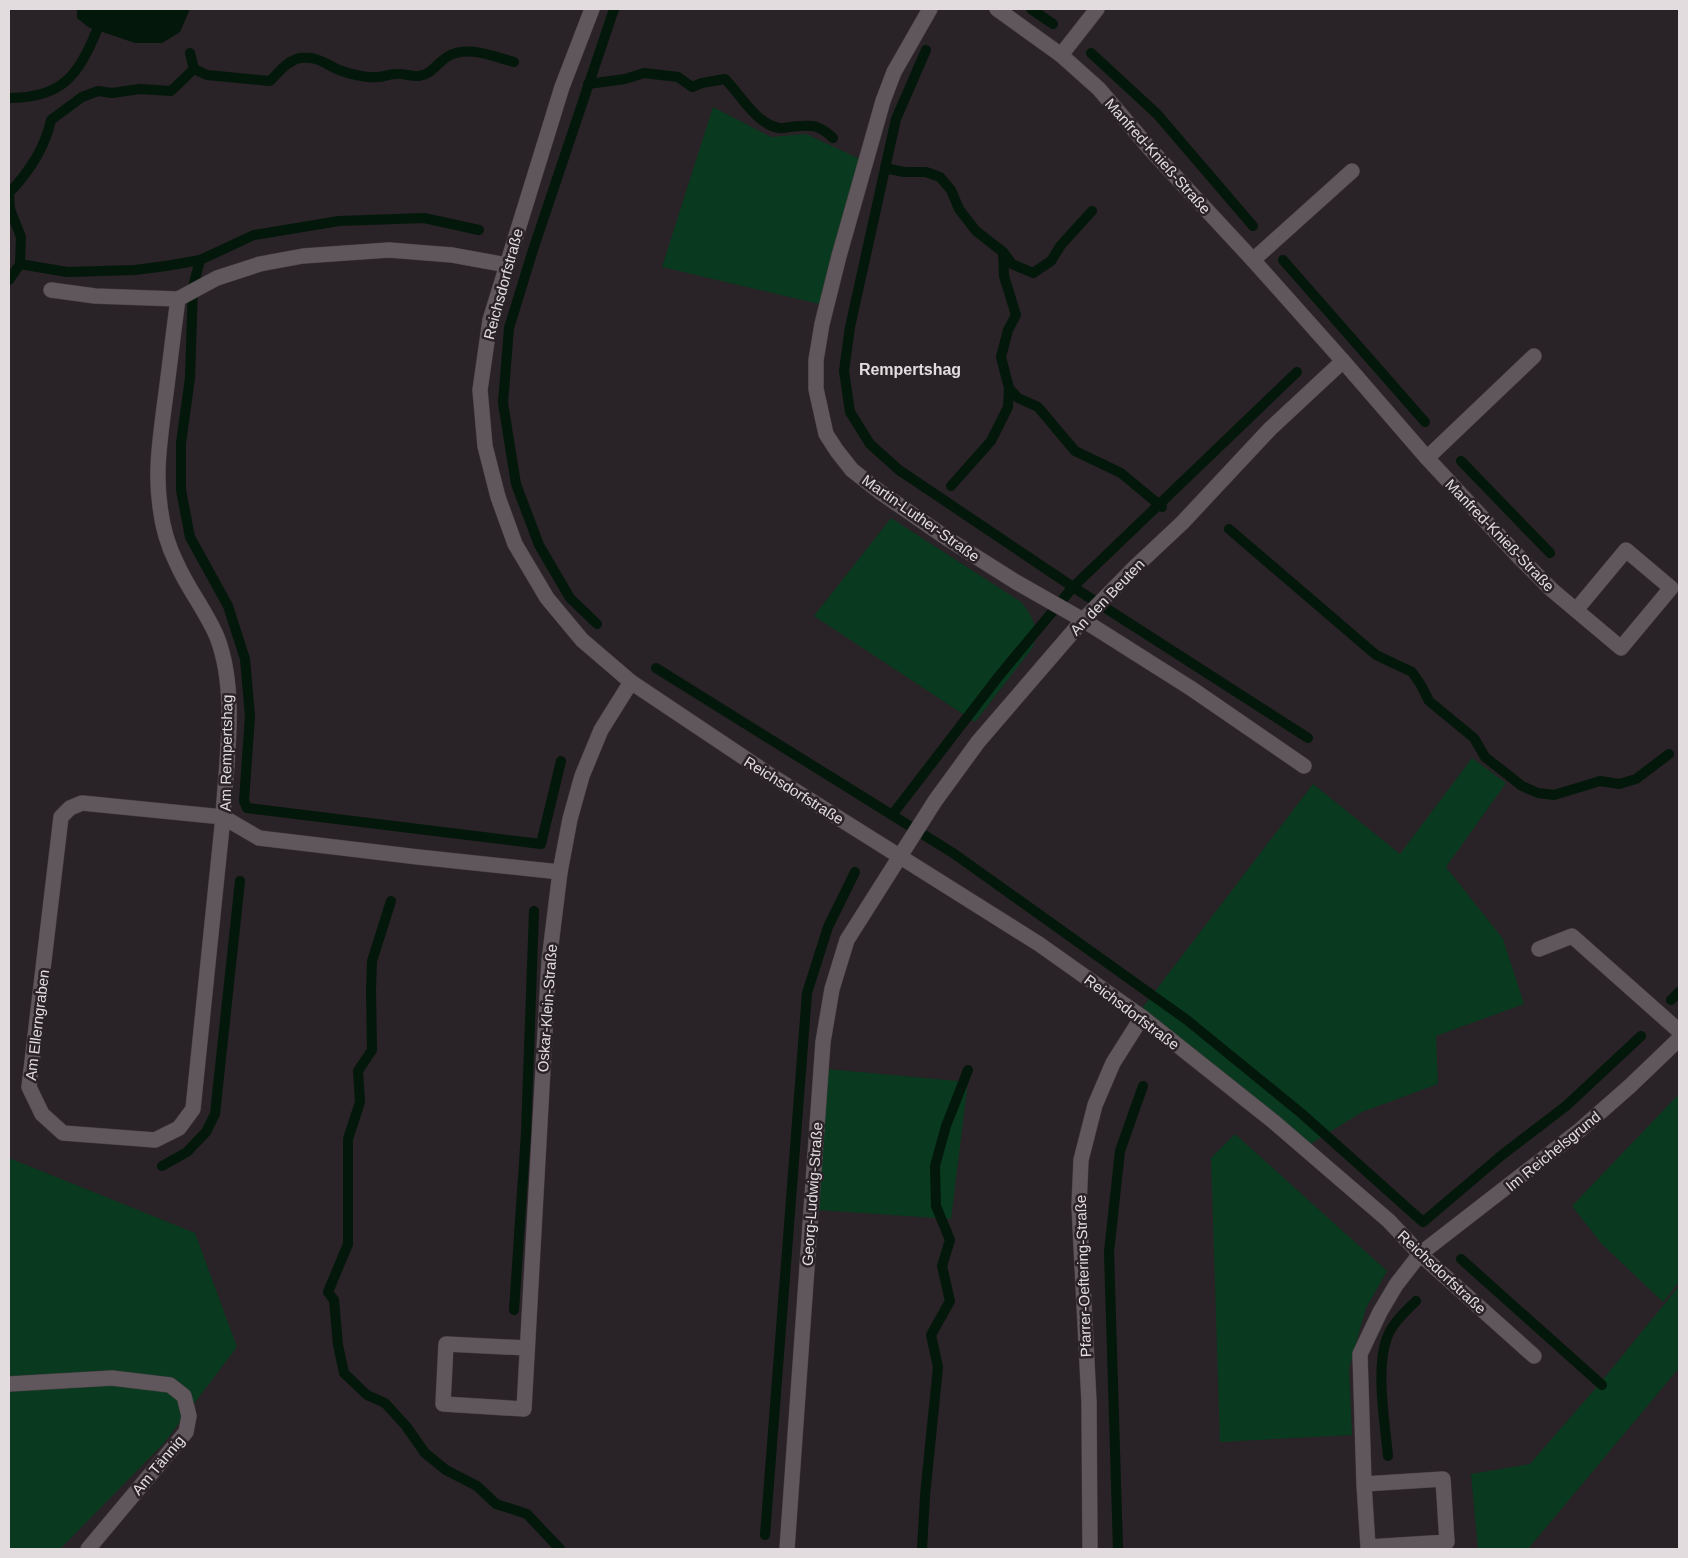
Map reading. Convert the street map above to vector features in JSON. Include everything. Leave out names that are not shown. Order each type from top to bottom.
[{"type":"street","name":"Reichsdorfstraße","points":[[592,9],[562,87],[490,320],[480,390],[485,446],[498,497],[515,544],[548,598],[582,640],[631,682],[729,748],[1039,944],[1142,1017],[1274,1122],[1389,1221],[1420,1254],[1534,1356]]},
{"type":"street","name":"Martin-Luther-Straße","points":[[930,9],[894,72],[883,101],[838,256],[822,324],[816,360],[816,389],[820,414],[826,434],[852,470],[948,539],[1016,582],[1083,620],[1192,689],[1304,766]]},
{"type":"street","name":"Manfred-Knieß-Straße","points":[[997,9],[1061,56],[1099,89],[1151,150],[1253,260],[1427,458],[1519,558],[1552,590],[1621,648],[1675,583],[1626,550],[1576,610]]},
{"type":"street","points":[[1061,56],[1097,9]]},
{"type":"street","points":[[1253,260],[1352,171]]},
{"type":"street","points":[[50,290],[95,296],[178,299],[217,278],[260,264],[303,256],[389,250],[452,255],[507,265]]},
{"type":"street","name":"Am Rempertshag","points":[[178,299],[158,470],[160,506],[168,544],[177,565],[217,638],[224,663],[227,688],[228,730],[223,817],[259,838],[560,872]]},
{"type":"street","points":[[1427,458],[1534,356]]},
{"type":"street","name":"An den Beuten","points":[[900,857],[935,801],[978,742],[1083,620],[1134,567],[1182,523],[1270,429],[1343,361]]},
{"type":"street","name":"Oskar-Klein-Straße","points":[[527,1348],[446,1344],[443,1404],[524,1409],[549,961],[560,872],[570,819],[582,776],[601,730],[631,682]]},
{"type":"street","name":"Am Ellerngraben","points":[[82,803],[223,817],[193,1109],[179,1128],[155,1140],[63,1133],[42,1114],[29,1087],[61,817],[70,808],[82,803]]},
{"type":"street","name":"Georg-Ludwig-Straße","points":[[787,1549],[823,1042],[832,989],[847,940],[900,857]]},
{"type":"street","points":[[1539,949],[1572,936],[1679,1031]]},
{"type":"street","name":"Pfarrer-Oeftering-Straße","points":[[1090,1549],[1088,1402],[1079,1206],[1081,1160],[1098,1096],[1113,1063],[1142,1017]]},
{"type":"street","name":"Im Reichelsgrund","points":[[1368,1548],[1360,1354],[1380,1312],[1396,1285],[1420,1254],[1580,1130],[1679,1039]]},
{"type":"street","name":"Am Tännig","points":[[9,1384],[112,1378],[170,1385],[184,1396],[189,1416],[186,1432],[88,1549]]},
{"type":"street","points":[[1364,1484],[1443,1479],[1447,1542],[1368,1548]]},
{"type":"green space","points":[[713,107],[771,137],[806,134],[864,161],[824,305],[662,267]]},
{"type":"green space","points":[[891,518],[1021,602],[1032,620],[1036,635],[1030,651],[975,722],[814,616]]},
{"type":"green space","points":[[1472,758],[1506,783],[1446,867],[1503,939],[1524,1004],[1436,1036],[1438,1084],[1362,1112],[1309,1145],[1140,1011],[1313,784],[1400,854]]},
{"type":"green space","points":[[827,1069],[968,1082],[951,1219],[818,1210]]},
{"type":"green space","points":[[1679,1094],[1679,1282],[1663,1302],[1601,1243],[1572,1206]]},
{"type":"green space","points":[[1235,1134],[1387,1271],[1366,1308],[1349,1368],[1352,1435],[1220,1442],[1211,1158]]},
{"type":"green space","points":[[9,1158],[195,1233],[237,1347],[164,1443],[60,1549],[9,1549]]},
{"type":"green space","points":[[1679,1286],[1679,1368],[1528,1549],[1478,1549],[1471,1474],[1530,1464],[1601,1382]]},
{"type":"shaded area","points":[[77,9],[190,9],[180,32],[162,43],[135,43],[88,27],[77,18]]},
{"type":"waterway","points":[[597,624],[570,598],[539,545],[516,484],[503,403],[509,328],[533,250],[614,9]]},
{"type":"waterway","points":[[1031,9],[1053,24]]},
{"type":"waterway","points":[[9,98],[42,94],[55,89],[66,81],[83,60],[97,30]]},
{"type":"waterway","points":[[926,50],[896,119],[850,327],[844,371],[850,412],[870,444],[899,470],[1073,587],[1308,738]]},
{"type":"waterway","points":[[194,69],[207,75],[270,81],[287,64],[300,58],[316,59],[339,70],[372,77],[391,74],[423,75],[431,71],[447,57],[454,53],[462,52],[480,53],[514,62]]},
{"type":"waterway","points":[[190,53],[194,69]]},
{"type":"waterway","points":[[1091,53],[1157,114],[1253,226]]},
{"type":"waterway","points":[[9,280],[20,264],[21,237],[10,209],[9,193],[35,160],[45,140],[51,120],[82,97],[98,91],[112,93],[140,89],[171,91],[194,69]]},
{"type":"waterway","points":[[588,84],[625,79],[644,73],[678,77],[692,87],[702,83],[725,79],[749,108],[763,121],[780,128],[818,127],[833,138]]},
{"type":"waterway","points":[[885,168],[904,172],[926,172],[940,177],[951,190],[959,209],[976,231],[1003,252],[1004,276],[1016,315],[1008,330],[1001,357],[1009,388],[1018,398],[1038,407],[1075,451],[1121,473],[1162,507]]},
{"type":"waterway","points":[[1003,252],[1012,264],[1033,273],[1051,261],[1061,245],[1092,211]]},
{"type":"waterway","points":[[20,264],[67,272],[135,270],[166,266],[200,260],[254,235],[339,221],[424,218],[479,230]]},
{"type":"waterway","points":[[200,260],[193,287],[190,378],[181,443],[181,490],[190,537],[228,606],[245,659],[250,716],[244,801],[247,808],[541,844],[561,761]]},
{"type":"waterway","points":[[1283,260],[1425,422]]},
{"type":"waterway","points":[[892,815],[999,676],[1073,587],[1297,372]]},
{"type":"waterway","points":[[951,486],[991,441],[1008,407],[1009,388]]},
{"type":"waterway","points":[[1461,461],[1550,553]]},
{"type":"waterway","points":[[1229,529],[1376,655],[1412,672],[1429,701],[1474,738],[1485,757],[1522,786],[1538,793],[1554,795],[1600,781],[1619,784],[1636,779],[1669,754]]},
{"type":"waterway","points":[[656,668],[953,853],[1187,1020],[1301,1113],[1423,1222],[1502,1155],[1566,1106],[1641,1036]]},
{"type":"waterway","points":[[765,1535],[807,993],[828,927],[855,872]]},
{"type":"waterway","points":[[162,1166],[187,1152],[206,1132],[215,1114],[240,881]]},
{"type":"waterway","points":[[391,901],[372,961],[372,1050],[358,1071],[360,1102],[348,1139],[348,1244],[328,1292],[334,1300],[338,1345],[344,1373],[367,1395],[385,1403],[406,1426],[425,1453],[446,1470],[477,1486],[496,1504],[527,1514],[560,1549]]},
{"type":"waterway","points":[[514,1310],[526,1133],[534,911]]},
{"type":"waterway","points":[[1671,1000],[1679,992]]},
{"type":"waterway","points":[[922,1549],[925,1496],[938,1367],[931,1335],[950,1301],[942,1266],[950,1240],[936,1206],[935,1166],[946,1126],[968,1070]]},
{"type":"waterway","points":[[1118,1549],[1109,1252],[1120,1151],[1143,1086]]},
{"type":"waterway","points":[[1461,1259],[1602,1385]]},
{"type":"waterway","points":[[1388,1456],[1381,1382],[1383,1353],[1391,1330],[1398,1319],[1416,1301]]},
{"type":"district","name":"Rempertshag","points":[[910,369]]}]
